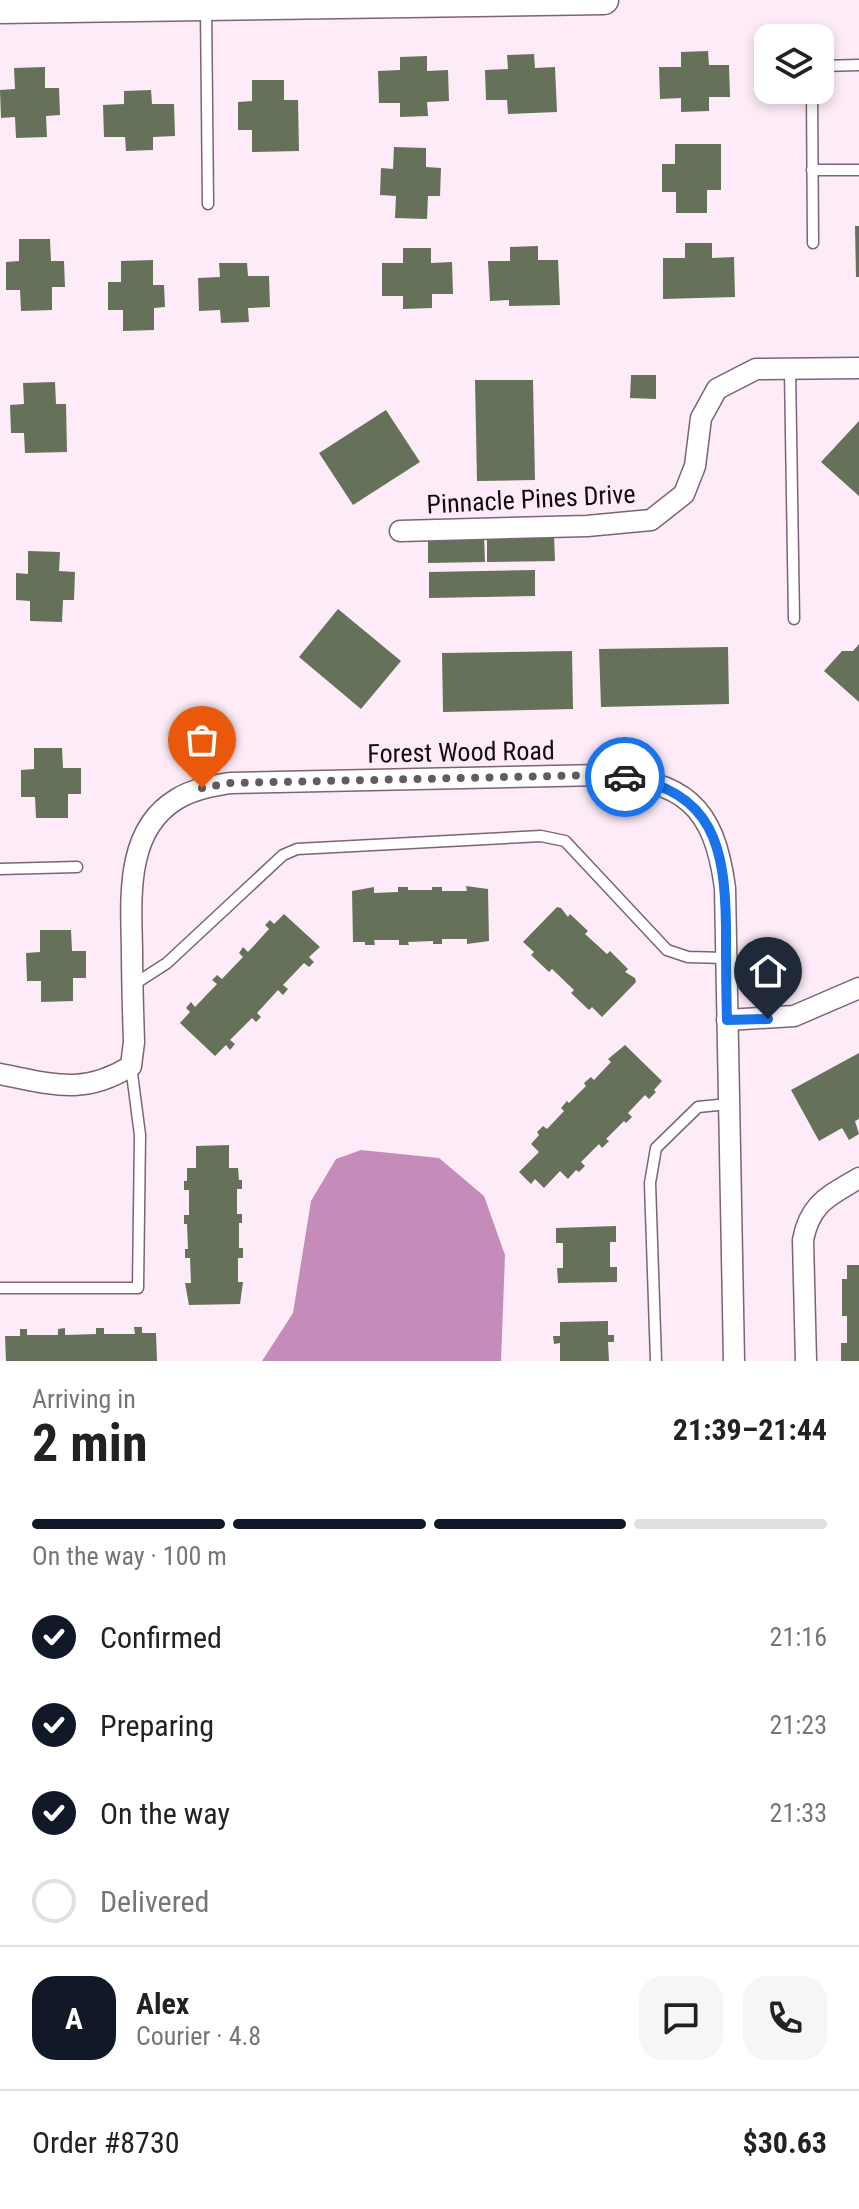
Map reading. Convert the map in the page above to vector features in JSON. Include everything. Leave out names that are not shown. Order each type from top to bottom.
[{"type":"street","points":[[0,9],[235,3],[604,0]]},
{"type":"street","name":"Pinnacle Pines Drive","points":[[400,531],[587,526],[651,520],[684,494],[695,466],[701,418],[717,389],[756,369],[859,368]]},
{"type":"street","name":"Forest Wood Road","points":[[131,1066],[133,869],[141,843],[155,818],[176,799],[202,788],[230,783],[601,775],[655,783],[680,794],[700,812],[715,837],[725,888],[734,1361]]},
{"type":"street","points":[[727,1020],[794,1016],[859,988]]},
{"type":"street","points":[[0,1074],[62,1086],[110,1080],[131,1066]]},
{"type":"street","points":[[806,1361],[803,1240],[806,1223],[824,1199],[859,1178]]},
{"type":"lane","points":[[206,6],[208,204]]},
{"type":"lane","points":[[834,66],[859,65]]},
{"type":"lane","points":[[812,104],[813,243]]},
{"type":"lane","points":[[812,170],[859,170]]},
{"type":"lane","points":[[790,370],[794,619]]},
{"type":"lane","points":[[133,985],[167,963],[283,855],[297,849],[541,836],[565,841],[667,950],[688,957],[726,958]]},
{"type":"lane","points":[[0,869],[77,867]]},
{"type":"lane","points":[[0,1288],[138,1288],[140,1135],[131,1066]]},
{"type":"lane","points":[[656,1361],[650,1183],[656,1148],[698,1107],[728,1104]]},
{"type":"shaded area","points":[[361,1150],[439,1158],[484,1196],[505,1255],[501,1361],[262,1361],[293,1313],[311,1201],[336,1159]]},
{"type":"building","points":[[708,51],[709,65],[729,65],[730,97],[709,97],[709,111],[681,112],[681,98],[660,99],[659,67],[681,67],[681,52]]},
{"type":"building","points":[[534,54],[535,68],[555,67],[557,112],[508,114],[507,100],[486,100],[485,70],[508,69],[507,55]]},
{"type":"building","points":[[427,56],[427,71],[448,70],[449,101],[427,102],[428,116],[400,117],[400,103],[379,103],[378,71],[400,70],[400,57]]},
{"type":"building","points":[[45,67],[45,88],[59,88],[60,115],[46,116],[47,137],[16,138],[15,117],[1,118],[0,90],[15,89],[14,68]]},
{"type":"building","points":[[252,80],[284,80],[284,100],[298,100],[299,151],[252,152],[252,130],[238,130],[238,102],[252,101]]},
{"type":"building","points":[[151,90],[152,104],[174,104],[175,136],[153,137],[153,150],[126,151],[125,137],[104,137],[103,105],[124,104],[124,91]]},
{"type":"building","points":[[675,144],[721,144],[721,190],[707,190],[707,213],[676,213],[676,192],[662,192],[662,164],[675,164]]},
{"type":"building","points":[[394,147],[426,148],[426,167],[441,168],[440,196],[428,196],[427,219],[395,218],[396,196],[380,195],[381,168],[393,169]]},
{"type":"building","points":[[855,226],[859,226],[859,277],[856,277]]},
{"type":"building","points":[[19,239],[50,239],[51,261],[64,261],[65,287],[52,287],[52,310],[21,311],[20,290],[6,290],[6,262],[19,261]]},
{"type":"building","points":[[685,243],[712,243],[712,258],[734,257],[735,297],[663,299],[663,258],[685,258]]},
{"type":"building","points":[[538,246],[538,260],[558,260],[560,305],[509,306],[509,300],[490,301],[488,261],[510,261],[510,247]]},
{"type":"building","points":[[403,248],[431,248],[431,263],[452,262],[453,294],[432,294],[432,308],[403,309],[403,296],[382,296],[382,263],[403,263]]},
{"type":"building","points":[[153,260],[153,285],[164,285],[165,307],[154,308],[154,330],[123,331],[123,310],[108,310],[108,282],[121,282],[121,261]]},
{"type":"building","points":[[219,263],[247,263],[248,276],[269,276],[270,307],[248,308],[249,322],[221,323],[220,310],[199,311],[198,278],[220,277]]},
{"type":"building","points":[[631,375],[656,375],[656,399],[630,398]]},
{"type":"building","points":[[475,380],[533,380],[535,480],[477,481]]},
{"type":"building","points":[[55,382],[56,404],[66,404],[67,452],[25,453],[24,433],[11,433],[10,405],[24,404],[23,383]]},
{"type":"building","points":[[386,410],[420,462],[353,505],[319,453]]},
{"type":"building","points":[[859,421],[859,496],[821,462]]},
{"type":"building","points":[[484,535],[485,562],[428,563],[428,537]]},
{"type":"building","points":[[554,535],[555,561],[487,562],[487,536]]},
{"type":"building","points":[[28,551],[60,552],[59,571],[75,572],[74,600],[63,600],[62,622],[30,621],[30,601],[16,600],[16,573],[28,574]]},
{"type":"building","points":[[535,570],[535,596],[429,598],[429,572]]},
{"type":"building","points":[[338,609],[401,661],[361,709],[299,657]]},
{"type":"building","points":[[859,644],[859,702],[824,671],[842,651],[853,651]]},
{"type":"building","points":[[728,647],[729,704],[601,707],[599,649]]},
{"type":"building","points":[[572,651],[573,709],[443,712],[442,653]]},
{"type":"building","points":[[34,748],[62,748],[63,768],[81,768],[81,794],[68,794],[68,818],[36,818],[35,797],[21,797],[21,770],[34,769]]},
{"type":"building","points":[[466,886],[488,889],[489,941],[467,944],[467,939],[442,939],[442,944],[433,944],[433,941],[408,942],[409,945],[399,945],[399,940],[374,940],[375,945],[353,942],[352,891],[374,887],[374,893],[398,892],[398,887],[432,890],[432,887],[442,887],[442,891],[467,891]]},
{"type":"building","points":[[557,907],[568,917],[570,914],[588,931],[585,934],[607,954],[610,951],[628,969],[625,972],[635,978],[636,982],[602,1017],[592,1007],[589,1010],[571,993],[574,990],[552,969],[549,972],[531,955],[534,952],[523,942]]},
{"type":"building","points":[[284,914],[320,947],[309,957],[314,962],[309,967],[304,963],[283,985],[288,989],[283,995],[278,990],[257,1013],[261,1017],[256,1022],[252,1018],[230,1040],[235,1044],[230,1050],[226,1045],[215,1056],[180,1023],[190,1012],[186,1008],[191,1002],[195,1007],[217,984],[212,980],[217,975],[222,979],[243,957],[239,953],[243,947],[248,952],[269,929],[265,925],[270,920],[274,924]]},
{"type":"building","points":[[40,930],[71,930],[72,951],[86,951],[86,978],[73,978],[73,1001],[41,1002],[41,981],[27,981],[26,953],[40,952]]},
{"type":"building","points":[[625,1045],[662,1081],[654,1090],[656,1092],[649,1099],[645,1095],[628,1113],[632,1117],[606,1139],[609,1141],[602,1148],[599,1144],[581,1162],[585,1166],[579,1172],[576,1170],[568,1179],[560,1171],[544,1188],[535,1179],[531,1184],[519,1172],[539,1152],[531,1144],[539,1135],[537,1132],[543,1126],[547,1129],[564,1111],[561,1108],[567,1101],[569,1103],[591,1077],[594,1080],[611,1062],[608,1059]]},
{"type":"building","points":[[859,1053],[859,1119],[855,1121],[859,1134],[849,1140],[842,1128],[819,1141],[791,1090]]},
{"type":"building","points":[[229,1145],[229,1168],[238,1168],[239,1180],[242,1180],[242,1189],[237,1189],[237,1214],[242,1214],[239,1248],[243,1248],[243,1258],[238,1258],[238,1282],[243,1282],[240,1304],[189,1305],[185,1283],[191,1283],[190,1258],[185,1258],[185,1249],[188,1249],[187,1224],[184,1224],[184,1215],[189,1215],[189,1190],[184,1190],[187,1168],[196,1168],[196,1146]]},
{"type":"building","points":[[616,1226],[616,1242],[610,1242],[610,1267],[617,1267],[617,1282],[558,1283],[557,1268],[563,1268],[563,1243],[556,1243],[556,1228]]},
{"type":"building","points":[[847,1265],[859,1265],[859,1361],[841,1361],[841,1343],[847,1343],[847,1316],[842,1316],[842,1279],[847,1279]]},
{"type":"building","points":[[608,1321],[608,1335],[614,1335],[614,1342],[608,1342],[609,1361],[560,1361],[560,1343],[554,1344],[553,1336],[560,1336],[560,1322]]},
{"type":"building","points":[[134,1327],[142,1327],[142,1333],[156,1333],[157,1361],[6,1361],[5,1336],[20,1336],[20,1329],[27,1329],[27,1335],[58,1335],[58,1329],[65,1328],[65,1335],[96,1334],[96,1328],[104,1328],[104,1334],[135,1334]]},
{"type":"way so far","points":[[202,788],[230,783],[625,777]]},
{"type":"route","points":[[625,777],[655,783],[680,794],[700,812],[715,837],[725,888],[727,1020],[768,1019]]}]
